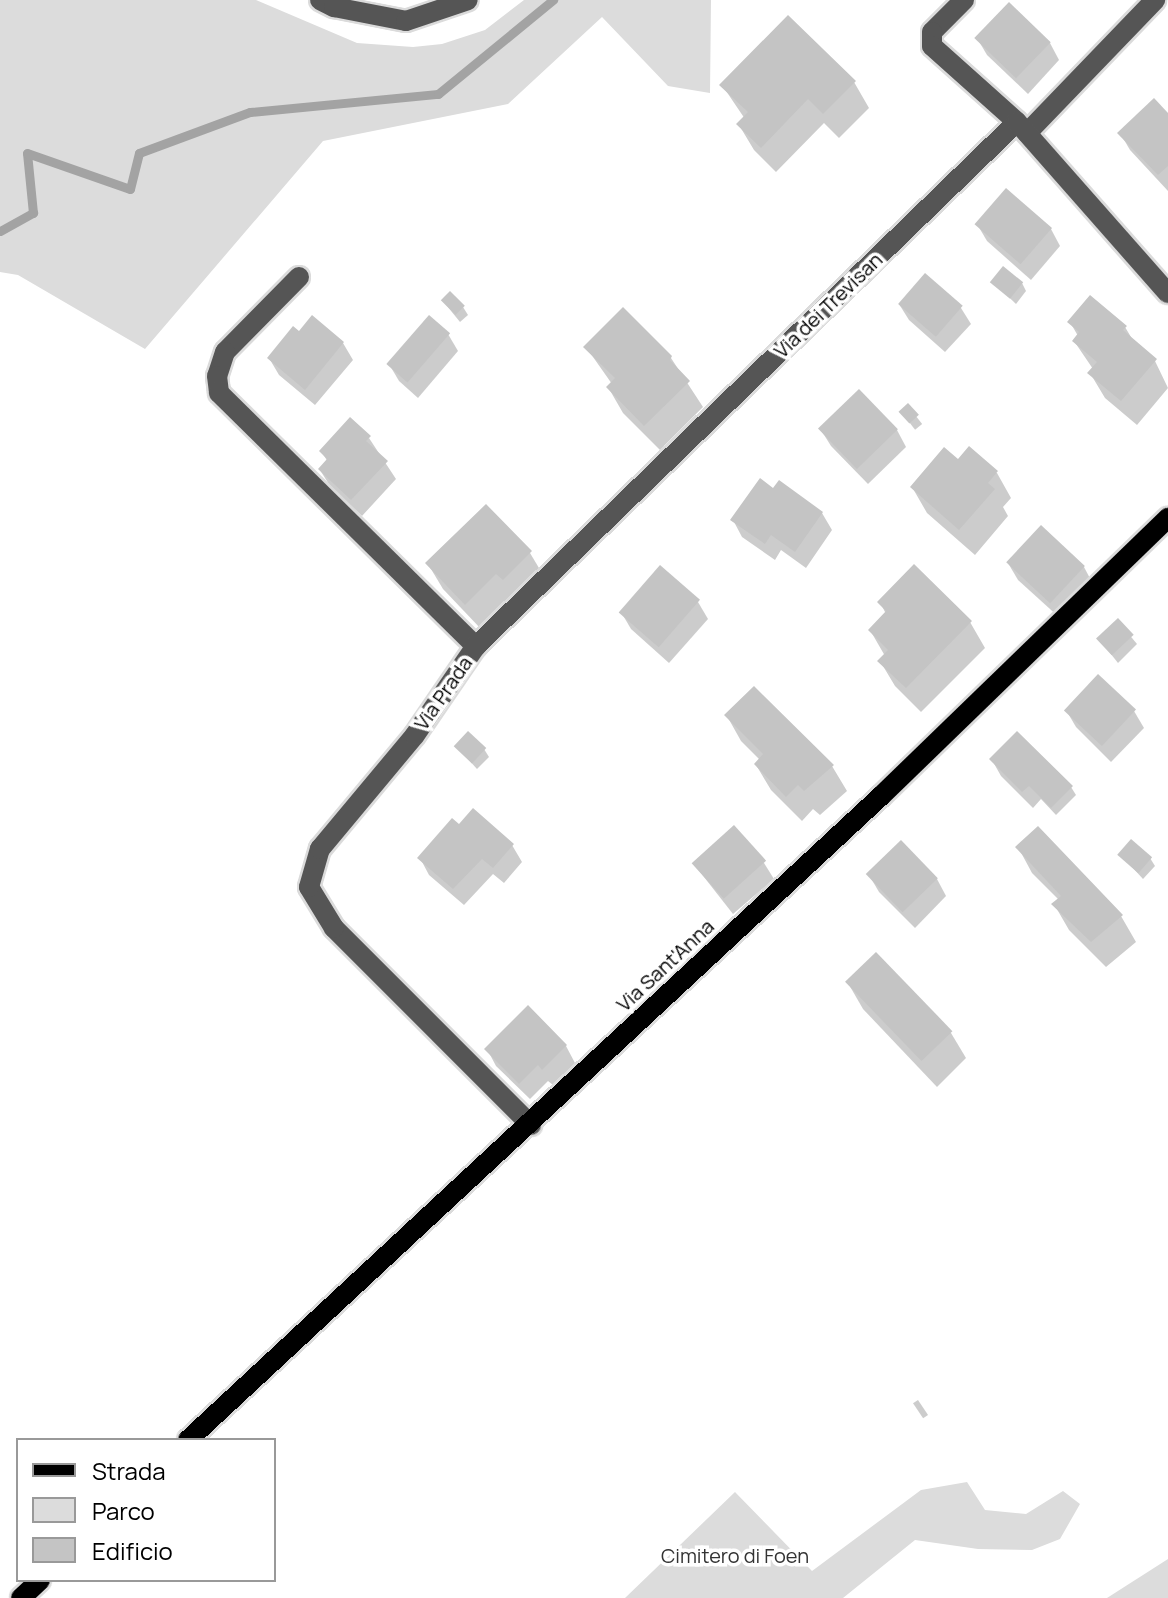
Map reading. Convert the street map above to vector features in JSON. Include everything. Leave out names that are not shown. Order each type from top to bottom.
[{"type":"main road","name":"Via Sant'Anna","points":[[190,1438],[531,1125],[881,796],[1168,518]]},
{"type":"main road","points":[[21,1598],[38,1582]]},
{"type":"street","points":[[320,0],[334,7],[406,21],[468,0]]},
{"type":"street","points":[[964,0],[932,32],[932,46],[1022,128],[1168,293]]},
{"type":"street","name":"Via dei Trevisan","points":[[476,646],[1155,0]]},
{"type":"street","name":"Via Prada","points":[[299,277],[225,352],[217,376],[219,393],[476,646],[415,735],[320,849],[309,887],[334,928],[531,1125]]},
{"type":"green space","points":[[0,0],[256,0],[357,43],[413,47],[442,44],[485,30],[524,0],[711,0],[710,93],[668,86],[602,17],[508,104],[323,141],[145,349],[18,275],[0,272]]},
{"type":"green space","name":"Cimitero di Foen","points":[[967,1482],[985,1510],[1026,1514],[1063,1491],[1080,1504],[1060,1539],[1032,1550],[978,1549],[915,1540],[843,1598],[625,1598],[735,1492],[812,1571],[921,1490]]},
{"type":"green space","points":[[1168,1559],[1168,1598],[1107,1598]]},
{"type":"building","points":[[1009,2],[1051,42],[1016,78],[974,38]]},
{"type":"building","points":[[788,15],[856,81],[823,114],[808,99],[761,148],[736,124],[748,112],[719,85]]},
{"type":"building","points":[[1154,98],[1168,113],[1168,166],[1158,175],[1117,133]]},
{"type":"building","points":[[1006,188],[1052,228],[1021,264],[975,224]]},
{"type":"building","points":[[1003,266],[1023,282],[1010,299],[990,282]]},
{"type":"building","points":[[925,273],[963,306],[936,337],[898,304]]},
{"type":"building","points":[[450,291],[465,306],[456,315],[441,300]]},
{"type":"building","points":[[1090,295],[1127,326],[1123,330],[1157,359],[1121,401],[1087,373],[1097,362],[1072,341],[1079,332],[1067,322]]},
{"type":"building","points":[[623,307],[672,356],[670,360],[690,381],[644,426],[606,387],[615,378],[583,347]]},
{"type":"building","points":[[312,315],[344,342],[305,390],[267,358],[293,326],[299,331]]},
{"type":"building","points":[[429,315],[450,333],[407,382],[386,364]]},
{"type":"building","points":[[859,389],[898,429],[857,469],[818,429]]},
{"type":"building","points":[[908,403],[919,415],[909,424],[898,412]]},
{"type":"building","points":[[350,417],[371,436],[366,441],[388,461],[351,500],[318,469],[327,459],[319,451]]},
{"type":"building","points":[[969,446],[998,471],[988,483],[995,489],[959,530],[910,487],[944,447],[958,459]]},
{"type":"building","points":[[760,478],[773,488],[779,480],[823,512],[795,552],[771,535],[765,544],[730,520]]},
{"type":"building","points":[[486,504],[532,551],[503,580],[496,574],[465,605],[425,563]]},
{"type":"building","points":[[1041,525],[1085,566],[1050,603],[1006,562]]},
{"type":"building","points":[[914,564],[972,621],[906,688],[877,661],[888,650],[868,630],[886,611],[877,602]]},
{"type":"building","points":[[660,565],[700,600],[659,647],[619,613]]},
{"type":"building","points":[[1118,618],[1134,635],[1112,655],[1096,638]]},
{"type":"building","points":[[1098,674],[1136,709],[1102,746],[1064,711]]},
{"type":"building","points":[[754,686],[834,765],[804,791],[798,785],[786,797],[754,764],[763,754],[724,715]]},
{"type":"building","points":[[468,731],[486,748],[472,763],[454,746]]},
{"type":"building","points":[[1017,731],[1073,786],[1051,808],[1029,786],[1022,792],[989,759]]},
{"type":"building","points":[[473,808],[514,844],[493,868],[482,859],[453,889],[417,858],[452,818],[459,824]]},
{"type":"building","points":[[734,825],[766,861],[724,899],[692,863]]},
{"type":"building","points":[[1038,826],[1123,915],[1091,942],[1051,904],[1061,896],[1015,847]]},
{"type":"building","points":[[1131,839],[1152,857],[1138,873],[1117,855]]},
{"type":"building","points":[[901,840],[938,878],[903,912],[866,874]]},
{"type":"building","points":[[876,952],[952,1031],[921,1061],[845,982]]},
{"type":"building","points":[[528,1005],[567,1045],[542,1070],[538,1065],[519,1084],[484,1049]]},
{"type":"waterway","points":[[0,231],[33,213],[27,153],[130,189],[139,153],[250,112],[438,94],[553,0]]}]
